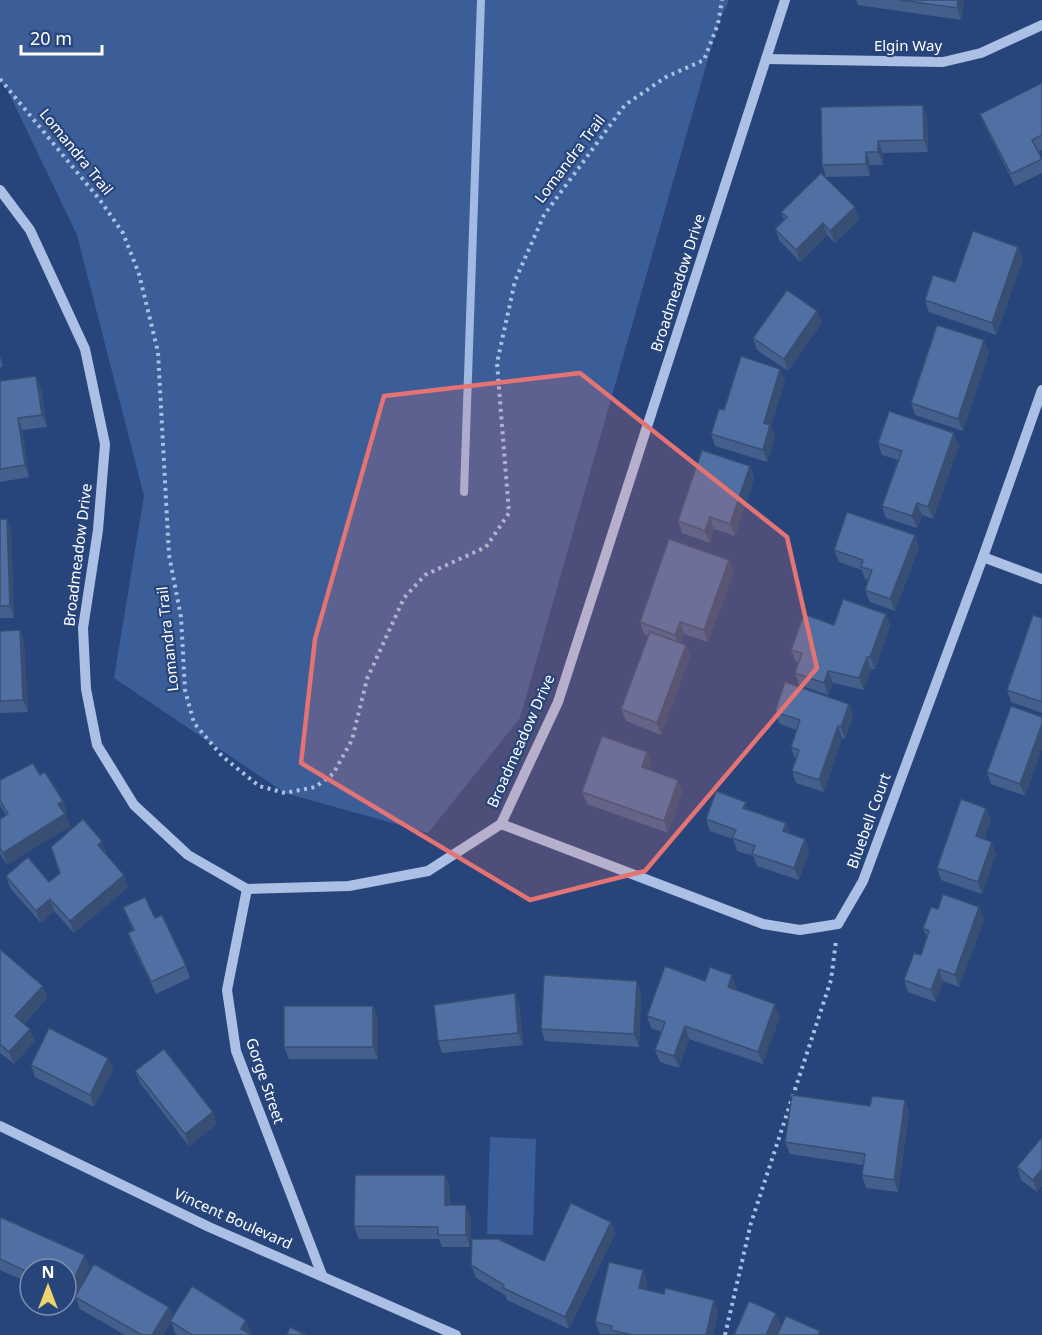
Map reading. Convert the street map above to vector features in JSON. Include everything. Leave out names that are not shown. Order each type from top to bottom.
[{"type":"street","name":"Broadmeadow Drive","points":[[0,190],[30,230],[85,349],[105,444],[98,530],[83,628],[86,688],[98,745],[134,805],[188,855],[247,889],[349,886],[428,871],[501,824],[558,702],[785,0]]},
{"type":"street","name":"Elgin Way","points":[[766,59],[943,63],[981,53],[1042,25]]},
{"type":"street","name":"Bluebell Court","points":[[838,924],[863,881],[1042,390]]},
{"type":"street","points":[[983,557],[1042,579]]},
{"type":"street","points":[[501,824],[763,924],[800,930],[838,924]]},
{"type":"street","name":"Gorge Street","points":[[247,889],[227,990],[236,1051],[322,1275]]},
{"type":"street","name":"Vincent Boulevard","points":[[0,1126],[209,1227],[456,1335]]},
{"type":"path","name":"Lomandra Trail","points":[[0,79],[100,200],[123,233],[139,274],[158,352],[169,555],[181,617],[185,690],[194,723],[222,756],[252,780],[260,786],[285,793],[315,787],[333,774],[352,741],[367,679],[404,598],[425,575],[486,547],[509,513],[497,363],[515,281],[544,215],[625,105],[666,77],[704,60],[718,24],[722,0]]},
{"type":"path","points":[[725,1335],[751,1223],[831,980],[838,924]]},
{"type":"highlighted area","points":[[580,373],[787,537],[817,668],[645,871],[530,900],[301,763],[315,639],[384,396]]},
{"type":"shaded area","points":[[0,0],[729,0],[718,24],[520,718],[428,833],[285,793],[114,678],[144,496],[77,235],[6,87],[0,82]]},
{"type":"shaded area","points":[[490,1137],[536,1139],[533,1235],[487,1234]]},
{"type":"building","points":[[900,0],[958,0],[957,8]]},
{"type":"building","points":[[1042,83],[1042,135],[1032,140],[1042,159],[1011,174],[980,114]]},
{"type":"building","points":[[923,105],[924,140],[878,141],[878,152],[866,152],[866,164],[822,165],[821,107]]},
{"type":"building","points":[[821,173],[855,207],[830,231],[823,223],[796,250],[775,229],[787,217],[781,212]]},
{"type":"building","points":[[973,231],[1018,247],[992,323],[925,300],[933,275],[955,282]]},
{"type":"building","points":[[787,290],[817,311],[784,359],[753,338]]},
{"type":"building","points":[[937,325],[984,340],[958,419],[911,403]]},
{"type":"building","points":[[741,356],[780,369],[764,423],[770,425],[763,450],[711,434],[719,409],[724,410]]},
{"type":"building","points":[[36,376],[42,415],[18,418],[25,465],[0,469],[0,381]]},
{"type":"building","points":[[889,411],[954,433],[928,507],[917,503],[912,516],[882,506],[902,451],[878,443]]},
{"type":"building","points":[[702,450],[750,466],[730,524],[710,517],[705,531],[678,521]]},
{"type":"building","points":[[847,512],[915,535],[890,599],[865,590],[872,570],[861,567],[863,560],[834,550]]},
{"type":"building","points":[[0,519],[7,519],[10,606],[0,606]]},
{"type":"building","points":[[669,539],[729,560],[704,630],[680,622],[675,635],[640,622]]},
{"type":"building","points":[[843,599],[886,614],[870,657],[867,657],[859,678],[828,671],[824,683],[795,673],[802,653],[791,650],[804,614],[834,625]]},
{"type":"building","points":[[1033,615],[1042,618],[1042,702],[1007,690]]},
{"type":"building","points":[[20,630],[23,700],[0,701],[0,631]]},
{"type":"building","points":[[650,632],[686,645],[657,723],[621,709]]},
{"type":"building","points":[[785,682],[849,704],[841,727],[838,726],[819,780],[792,771],[799,750],[791,747],[800,720],[775,712]]},
{"type":"building","points":[[1011,706],[1042,717],[1042,724],[1020,784],[987,772]]},
{"type":"building","points":[[602,736],[647,752],[642,767],[678,780],[664,821],[582,792]]},
{"type":"building","points":[[33,763],[40,775],[45,772],[63,801],[58,804],[65,814],[3,853],[0,848],[0,819],[8,814],[0,800],[0,780]]},
{"type":"building","points":[[716,791],[746,802],[743,808],[786,823],[783,831],[805,839],[794,868],[752,854],[755,846],[732,838],[736,830],[706,819]]},
{"type":"building","points":[[961,799],[986,808],[976,836],[992,842],[978,882],[937,868]]},
{"type":"building","points":[[83,819],[102,841],[98,845],[124,875],[70,921],[50,899],[36,911],[6,876],[28,857],[49,882],[60,873],[51,847]]},
{"type":"building","points":[[943,894],[979,907],[955,975],[939,969],[931,990],[904,980],[914,953],[921,955],[929,931],[923,928],[931,907],[938,909]]},
{"type":"building","points":[[145,897],[155,918],[162,915],[186,966],[151,982],[128,933],[134,930],[123,907]]},
{"type":"building","points":[[0,949],[43,986],[15,1016],[30,1029],[9,1052],[0,1044]]},
{"type":"building","points":[[665,966],[705,981],[710,967],[732,975],[728,987],[775,1004],[758,1052],[685,1026],[674,1056],[655,1050],[665,1022],[647,1016]]},
{"type":"building","points":[[544,975],[637,981],[634,1034],[541,1029]]},
{"type":"building","points":[[515,993],[518,1033],[438,1041],[434,1005]]},
{"type":"building","points":[[284,1006],[373,1006],[373,1047],[284,1047]]},
{"type":"building","points":[[49,1028],[108,1058],[90,1095],[31,1065]]},
{"type":"building","points":[[164,1049],[213,1112],[185,1134],[135,1071]]},
{"type":"building","points":[[792,1095],[870,1106],[872,1096],[905,1100],[894,1180],[862,1175],[865,1154],[785,1142]]},
{"type":"building","points":[[1042,1137],[1042,1169],[1033,1180],[1017,1167]]},
{"type":"building","points":[[355,1175],[445,1175],[445,1205],[466,1205],[466,1235],[438,1235],[438,1227],[354,1226]]},
{"type":"building","points":[[571,1203],[611,1222],[565,1317],[503,1288],[504,1285],[471,1265],[472,1239],[498,1239],[544,1261]]},
{"type":"building","points":[[0,1217],[85,1255],[78,1270],[78,1257],[18,1257],[18,1267],[0,1259]]},
{"type":"building","points":[[609,1262],[643,1270],[639,1288],[664,1294],[665,1288],[714,1300],[706,1335],[632,1335],[611,1330],[612,1326],[595,1322]]},
{"type":"building","points":[[94,1264],[169,1307],[152,1335],[142,1335],[78,1299],[78,1292]]},
{"type":"building","points":[[192,1286],[246,1320],[241,1329],[252,1335],[192,1335],[170,1321]]},
{"type":"building","points":[[749,1301],[776,1313],[766,1335],[734,1335]]},
{"type":"building","points":[[786,1316],[820,1331],[818,1335],[777,1335]]},
{"type":"building","points":[[290,1327],[306,1335],[287,1335]]},
{"type":"waterway","points":[[464,492],[481,0]]}]
